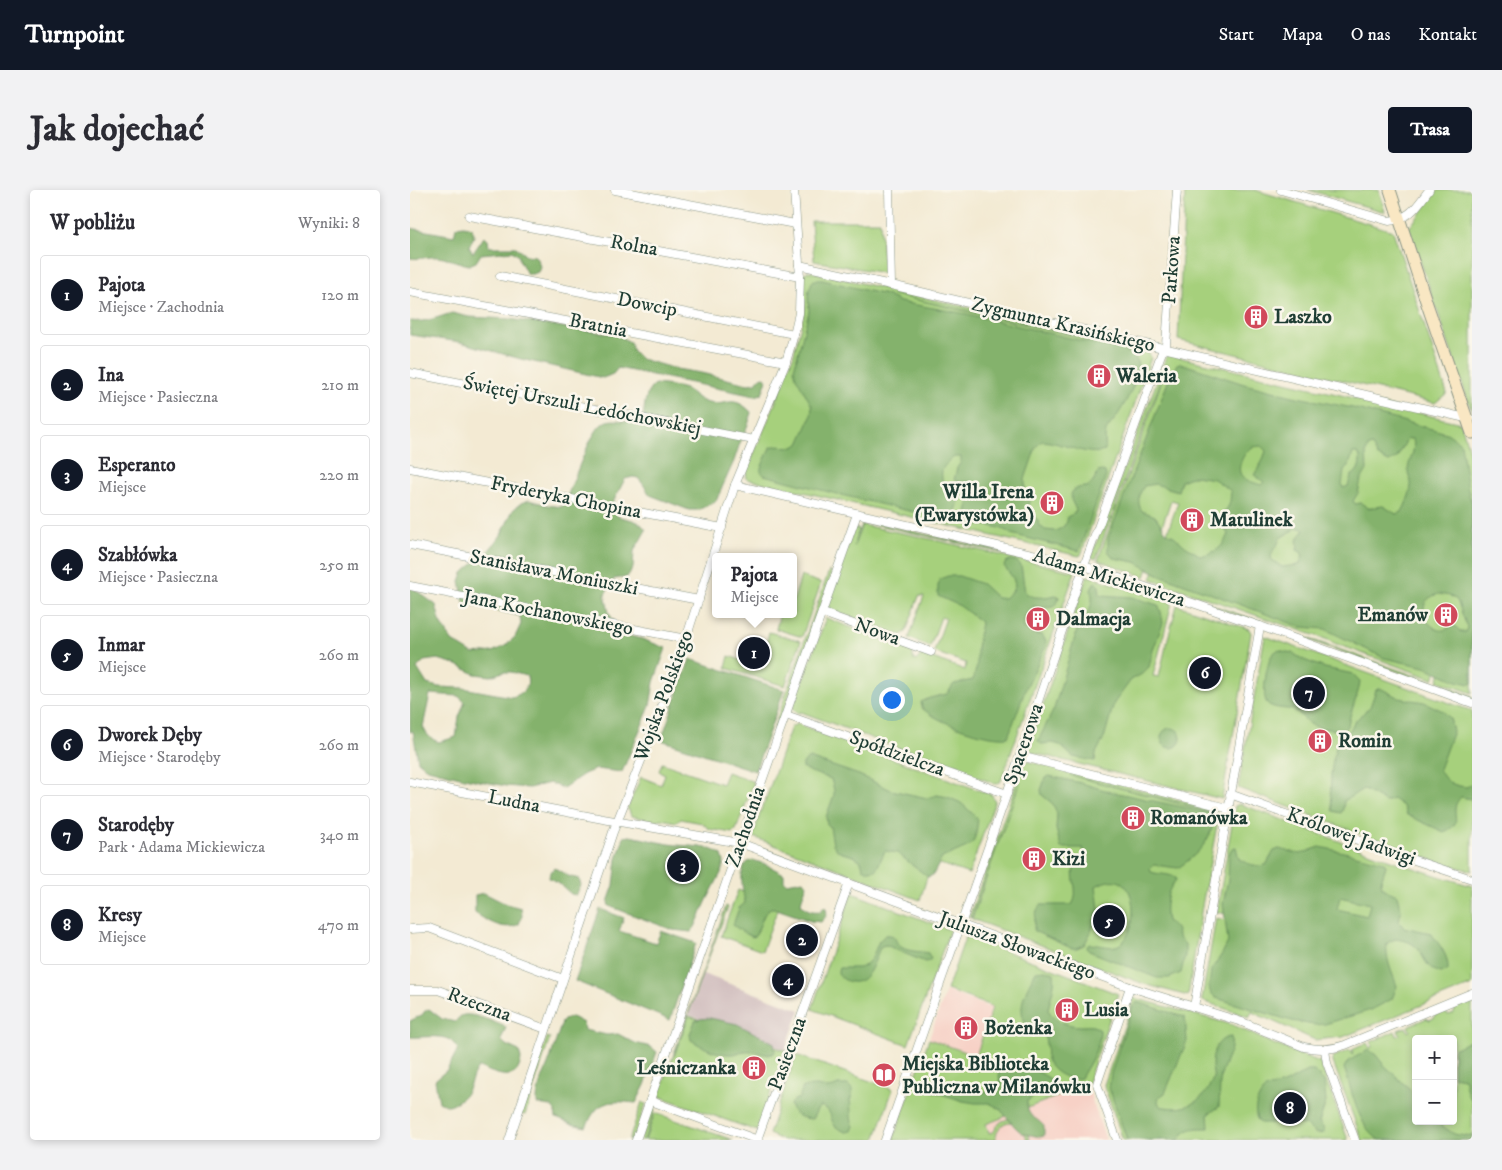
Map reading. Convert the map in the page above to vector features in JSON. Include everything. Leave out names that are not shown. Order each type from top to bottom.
[{"type":"street","points":[[615,190],[795,224]]},
{"type":"street","name":"Wojska Polskiego","points":[[714,553],[735,485],[786,362],[799,313],[800,277],[794,190]]},
{"type":"street","points":[[889,190],[892,285]]},
{"type":"street","name":"Parkowa","points":[[1163,349],[1168,335],[1177,190]]},
{"type":"street","points":[[1281,190],[1389,221],[1399,220],[1411,214],[1429,190]]},
{"type":"street","points":[[1390,190],[1427,304],[1470,419],[1472,433]]},
{"type":"street","name":"Rolna","points":[[469,216],[800,277]]},
{"type":"street","name":"Zygmunta Krasińskiego","points":[[799,266],[892,285],[1470,419]]},
{"type":"street","name":"Dowcip","points":[[500,276],[794,334]]},
{"type":"street","name":"Bratnia","points":[[410,292],[786,362]]},
{"type":"street","name":"Spacerowa","points":[[885,1140],[1007,794],[1084,566],[1163,349]]},
{"type":"street","name":"Świętej Urszuli Ledóchowskiej","points":[[410,373],[754,440]]},
{"type":"street","name":"Fryderyka Chopina","points":[[410,468],[722,528]]},
{"type":"street","name":"Adama Mickiewicza","points":[[735,485],[1084,566],[1260,626],[1472,703]]},
{"type":"street","name":"Zachodnia","points":[[636,1140],[857,514]]},
{"type":"street","name":"Stanisława Moniuszki","points":[[410,545],[698,600]]},
{"type":"street","name":"Wojska Polskiego","points":[[509,1140],[617,821],[660,712],[712,558]]},
{"type":"street","name":"Jana Kochanowskiego","points":[[410,586],[686,639]]},
{"type":"street","name":"Nowa","points":[[822,612],[930,652]]},
{"type":"street","points":[[1194,1007],[1260,626]]},
{"type":"street","name":"Spółdzielcza","points":[[786,715],[1007,794]]},
{"type":"street","points":[[1020,756],[1228,808]]},
{"type":"street","name":"Ludna","points":[[410,782],[617,821]]},
{"type":"street","name":"Królowej Jadwigi","points":[[1230,794],[1472,879]]},
{"type":"street","name":"Juliusza Słowackiego","points":[[617,821],[740,843],[1130,987],[1242,1022],[1304,1047],[1325,1050]]},
{"type":"street","name":"Pasieczna","points":[[758,1140],[850,883]]},
{"type":"street","points":[[410,929],[429,928],[563,979]]},
{"type":"street","points":[[1117,1140],[1097,1084],[1130,987]]},
{"type":"street","name":"Rzeczna","points":[[410,990],[438,990],[546,1030]]},
{"type":"street","points":[[1355,1140],[1327,1063],[1325,1050],[1345,1045],[1472,993]]},
{"type":"street","points":[[651,1101],[758,1140]]},
{"type":"shaded area","points":[[703,974],[800,1010],[785,1050],[689,1015]]},
{"type":"shaded area","points":[[946,991],[991,1008],[976,1055],[929,1039]]},
{"type":"shaded area","points":[[1087,1086],[1106,1140],[992,1140],[987,1124]]},
{"type":"green space","points":[[1185,190],[1255,190],[1393,231],[1447,393],[1435,403],[1178,340]]},
{"type":"green space","points":[[1308,190],[1379,190],[1385,212]]},
{"type":"green space","points":[[1438,190],[1472,190],[1472,412],[1409,228]]},
{"type":"green space","points":[[811,221],[880,221],[884,273],[814,261]]},
{"type":"green space","points":[[456,227],[472,228],[474,236],[469,247],[473,253],[484,237],[488,240],[489,247],[516,247],[526,255],[535,256],[540,267],[538,272],[527,274],[518,255],[512,251],[481,254],[476,262],[469,265],[438,257],[410,258],[410,228],[454,236]]},
{"type":"green space","points":[[808,271],[1106,339],[1105,341],[891,294],[1149,353],[1151,358],[1081,555],[747,479],[746,472],[793,357],[805,310],[803,274]]},
{"type":"green space","points":[[814,280],[823,280],[886,295],[900,302],[967,314],[1121,350],[1134,357],[1138,367],[1135,383],[1123,407],[1106,431],[1105,451],[1082,451],[1042,441],[1036,447],[1025,479],[1025,488],[1029,501],[1028,508],[1038,520],[1039,525],[1045,530],[1055,531],[1062,528],[1067,522],[1067,517],[1076,511],[1071,500],[1072,492],[1079,488],[1087,487],[1092,483],[1098,472],[1105,472],[1106,476],[1079,551],[1011,534],[996,527],[968,525],[965,523],[969,497],[976,487],[975,483],[954,480],[961,457],[954,457],[945,465],[942,471],[943,483],[960,490],[958,504],[952,518],[943,519],[833,493],[764,475],[761,472],[770,448],[773,446],[794,447],[799,444],[811,417],[812,406],[796,377],[794,369],[809,311],[809,290]]},
{"type":"green space","points":[[452,313],[469,317],[509,319],[617,335],[630,342],[633,351],[641,359],[676,369],[748,384],[756,383],[760,378],[765,377],[767,380],[762,394],[755,396],[618,368],[613,374],[603,378],[521,359],[460,342],[410,335],[410,321],[426,320]]},
{"type":"green space","points":[[1169,355],[1461,423],[1472,461],[1472,693],[1438,681],[1455,633],[1450,631],[1433,679],[1331,641],[1151,579],[1178,502],[1171,500],[1145,577],[1098,560],[1168,363],[1096,559],[1091,557],[1166,357]]},
{"type":"green space","points":[[1180,363],[1244,384],[1353,408],[1447,433],[1461,444],[1472,503],[1472,683],[1457,681],[1425,667],[1384,658],[1325,629],[1301,627],[1160,575],[1135,562],[1114,558],[1108,551],[1108,538],[1171,374],[1177,364]],"holes":[[[1407,439],[1413,439],[1414,448],[1408,470],[1411,489],[1402,512],[1396,514],[1383,506],[1368,508],[1361,503],[1355,504],[1353,501],[1367,470],[1366,452],[1368,447],[1372,446],[1378,457],[1389,462],[1397,458]],[[1261,446],[1266,451],[1254,475],[1264,482],[1261,485],[1251,482],[1240,474],[1241,461],[1246,452],[1253,447]],[[1353,453],[1358,453],[1360,457],[1359,468],[1351,476],[1348,486],[1343,488],[1344,471],[1349,465]],[[1196,476],[1214,479],[1231,491],[1230,504],[1222,513],[1220,521],[1228,534],[1226,539],[1218,549],[1201,556],[1167,533],[1155,516],[1142,511],[1139,504],[1144,486],[1155,484],[1178,491],[1181,481]],[[1297,528],[1301,528],[1304,531],[1297,540],[1297,550],[1303,556],[1299,565],[1282,567],[1271,559],[1272,552],[1280,538]],[[1438,594],[1450,596],[1457,600],[1467,627],[1466,632],[1461,632],[1454,625],[1440,630],[1422,618],[1425,603],[1429,598]]]},
{"type":"green space","points":[[655,384],[681,388],[688,390],[705,402],[712,404],[738,403],[751,412],[734,461],[716,501],[698,510],[689,510],[650,495],[638,478],[633,477],[625,479],[613,502],[617,516],[637,522],[646,530],[634,551],[633,568],[627,577],[614,579],[605,594],[609,613],[621,634],[666,648],[654,682],[650,706],[622,772],[596,769],[584,774],[563,788],[550,783],[529,788],[506,786],[428,769],[418,761],[413,731],[410,732],[410,586],[436,605],[440,621],[452,641],[473,654],[492,652],[505,646],[515,637],[521,624],[520,616],[464,603],[460,581],[463,573],[496,542],[513,510],[521,503],[529,500],[562,507],[594,434],[607,421],[642,420],[648,392]],"holes":[[[438,659],[455,664],[475,674],[491,676],[503,672],[511,672],[527,676],[527,684],[522,692],[512,697],[427,684],[417,668],[424,661]],[[430,694],[458,696],[465,702],[459,717],[456,737],[439,742],[431,738],[426,732],[423,727]]]},
{"type":"green space","points":[[864,520],[1075,568],[860,521]]},
{"type":"green space","points":[[862,525],[1075,572],[1001,781],[996,784],[793,710],[826,618],[913,651],[913,659],[916,661],[922,654],[965,670],[966,663],[934,652],[946,618],[941,617],[930,647],[909,638],[924,596],[919,596],[906,632],[901,635],[830,611],[828,606],[854,528],[859,529],[854,546]]},
{"type":"green space","points":[[1010,560],[1016,561],[1021,565],[1025,592],[1028,595],[1043,597],[1056,595],[1059,597],[1058,602],[1053,607],[1033,606],[1028,611],[1024,621],[1024,628],[1035,634],[1042,635],[1046,641],[1046,646],[1026,688],[1008,737],[999,737],[975,733],[950,724],[929,714],[922,708],[921,702],[947,694],[954,684],[973,680],[977,666],[977,648],[981,622],[960,606],[938,596],[940,579],[948,576],[959,576],[982,584],[997,598],[1004,598],[1012,592],[1015,585],[1013,578],[1004,566]]},
{"type":"green space","points":[[1093,563],[1143,581],[1142,583],[1092,565]]},
{"type":"green space","points":[[829,571],[832,573],[778,728],[774,728]]},
{"type":"green space","points":[[801,576],[821,583],[802,637],[776,629],[779,618],[797,618],[797,589]]},
{"type":"green space","points":[[1087,576],[1172,603],[1153,676],[1159,677],[1177,605],[1249,629],[1251,633],[1222,799],[1030,752],[1031,750],[1028,749]]},
{"type":"green space","points":[[1095,582],[1099,586],[1100,595],[1132,597],[1158,605],[1163,623],[1149,667],[1142,674],[1131,680],[1114,703],[1104,738],[1096,753],[1095,761],[1073,757],[1060,745],[1053,743],[1041,744],[1038,741],[1054,709],[1077,630],[1091,605],[1091,590]]},
{"type":"green space","points":[[1149,583],[1285,630],[1149,585]]},
{"type":"green space","points":[[1287,631],[1433,682],[1432,684]]},
{"type":"green space","points":[[769,632],[801,641],[785,686],[726,668],[729,656],[761,667]]},
{"type":"green space","points":[[1265,636],[1472,711],[1472,871],[1441,863],[1238,788]]},
{"type":"green space","points":[[1278,650],[1292,653],[1325,668],[1353,674],[1360,681],[1348,723],[1344,730],[1314,726],[1296,711],[1275,707],[1267,703],[1265,687],[1267,671],[1272,655]]},
{"type":"green space","points":[[690,659],[784,690],[755,771],[661,740]]},
{"type":"green space","points":[[1438,684],[1472,696],[1472,699],[1437,686]]},
{"type":"green space","points":[[1380,688],[1399,698],[1424,702],[1443,711],[1450,718],[1453,731],[1439,769],[1447,780],[1458,786],[1467,787],[1472,783],[1472,799],[1460,798],[1455,809],[1455,823],[1444,832],[1407,815],[1403,806],[1393,799],[1385,802],[1363,789],[1344,801],[1341,813],[1333,811],[1331,774],[1339,737],[1350,730],[1355,721],[1370,707],[1376,690]]},
{"type":"green space","points":[[797,724],[992,795],[995,801],[969,874],[932,861],[920,900],[753,837],[791,727]]},
{"type":"green space","points":[[1171,728],[1178,731],[1181,738],[1178,745],[1171,748],[1164,745],[1161,738],[1164,731]]},
{"type":"green space","points":[[809,758],[859,775],[891,790],[927,798],[937,795],[948,797],[961,803],[978,819],[973,842],[969,846],[942,858],[933,875],[928,877],[897,853],[885,851],[876,870],[869,871],[863,868],[861,861],[854,856],[838,851],[833,844],[826,817],[834,795],[831,779],[803,768],[803,763]]},
{"type":"green space","points":[[1024,761],[1216,809],[1216,812],[1070,775],[1219,814],[1188,996],[1144,984],[972,919],[1020,781],[971,918],[969,917]]},
{"type":"green space","points":[[662,763],[722,784],[727,772],[754,782],[736,830],[732,833],[709,829],[702,823],[681,819],[677,822],[661,819],[657,821],[631,816],[627,809],[641,777],[661,785],[665,774],[659,771]]},
{"type":"green space","points":[[1049,776],[1210,813],[1215,819],[1210,835],[1202,847],[1185,863],[1178,868],[1154,865],[1150,868],[1151,872],[1170,875],[1176,878],[1168,894],[1166,910],[1167,921],[1172,924],[1178,937],[1185,944],[1185,955],[1181,973],[1169,978],[1157,978],[1089,951],[1086,948],[1089,944],[1116,946],[1124,941],[1130,931],[1133,918],[1133,904],[1129,892],[1122,883],[1111,881],[1096,886],[1099,909],[1084,945],[1071,948],[1034,931],[1035,918],[1040,905],[1072,905],[1075,894],[1074,869],[1085,856],[1083,848],[1061,848],[1056,829],[1057,814],[1053,804],[1042,795],[1041,790],[1045,779]]},
{"type":"green space","points":[[1240,804],[1384,858],[1472,886],[1472,985],[1343,1037],[1315,1040],[1252,1012],[1249,1017],[1203,1001],[1216,918],[1271,929],[1271,924],[1217,912],[1235,806]]},
{"type":"green space","points":[[630,836],[669,844],[703,847],[722,855],[724,862],[721,873],[691,932],[673,930],[609,906],[608,902],[614,885],[617,859],[624,837]]},
{"type":"green space","points":[[1236,847],[1239,859],[1249,864],[1262,866],[1266,865],[1274,851],[1279,849],[1300,854],[1320,847],[1384,862],[1386,866],[1381,881],[1382,887],[1397,895],[1401,910],[1399,922],[1403,927],[1431,933],[1445,955],[1448,970],[1441,973],[1435,971],[1427,964],[1414,945],[1395,939],[1387,943],[1389,965],[1397,986],[1392,999],[1371,1010],[1325,1024],[1314,1025],[1292,1021],[1216,998],[1209,988],[1211,970],[1228,942],[1223,904],[1228,879],[1229,854],[1232,848]],"holes":[[[1340,897],[1370,904],[1367,916],[1337,909]]]},
{"type":"green space","points":[[753,860],[784,874],[784,881],[787,883],[803,880],[807,885],[801,904],[808,910],[813,911],[821,911],[823,907],[826,908],[827,915],[821,922],[811,921],[770,908],[764,915],[756,935],[753,937],[733,925],[739,908],[745,903],[742,872],[744,866]]},
{"type":"green space","points":[[555,868],[568,876],[579,879],[581,885],[576,895],[571,894],[549,878],[550,872]]},
{"type":"green space","points":[[738,890],[779,905],[762,951],[721,936]]},
{"type":"green space","points":[[484,893],[506,904],[521,908],[522,916],[519,924],[508,927],[502,926],[475,913],[475,895]]},
{"type":"green space","points":[[852,893],[950,930],[908,1045],[812,1009]]},
{"type":"green space","points":[[726,906],[728,907],[674,1056],[689,1016],[786,1051],[757,1131],[661,1097],[661,1095],[659,1096]]},
{"type":"green space","points":[[600,909],[624,918],[619,931],[656,943],[661,931],[696,943],[670,1020],[575,981]]},
{"type":"green space","points":[[885,935],[894,936],[898,944],[903,948],[928,953],[931,959],[925,962],[887,945],[881,946],[869,972],[864,978],[852,982],[840,976],[838,973],[839,968],[859,968],[864,966],[872,958],[879,941]]},
{"type":"green space","points":[[969,937],[1118,994],[1087,1085],[986,1124],[989,1133],[993,1133],[999,1123],[1010,1119],[1026,1127],[1030,1140],[1027,1140],[1024,1130],[1010,1122],[1000,1127],[996,1140],[893,1140],[929,1039],[976,1056],[992,1008],[947,990],[965,938]]},
{"type":"green space","points":[[1045,970],[1054,973],[1054,987],[1048,1010],[1051,1014],[1067,1024],[1093,1026],[1100,1030],[1097,1049],[1081,1078],[1072,1079],[1066,1077],[1052,1068],[1047,1060],[1046,1042],[1043,1032],[1029,1029],[1022,1014],[1025,992],[1036,971]]},
{"type":"green space","points":[[1134,998],[1233,1025],[1271,1043],[1320,1062],[1348,1140],[1142,1140],[1202,1112],[1123,1140],[1104,1085]]},
{"type":"green space","points":[[1472,1000],[1472,1140],[1362,1140],[1333,1062],[1333,1057],[1350,1050],[1353,1055],[1352,1050],[1367,1043],[1370,1048],[1372,1047],[1371,1042],[1395,1031],[1397,1036],[1400,1035],[1398,1030],[1406,1027],[1408,1032],[1410,1031],[1408,1026],[1427,1018],[1429,1020],[1434,1018],[1435,1015],[1444,1011],[1448,1015],[1454,1013],[1455,1007]]},
{"type":"green space","points":[[1137,1002],[1185,1017],[1187,1041],[1165,1093],[1159,1097],[1158,1102],[1160,1106],[1181,1107],[1199,1100],[1208,1089],[1213,1078],[1212,1062],[1218,1044],[1222,1040],[1231,1037],[1230,1052],[1221,1075],[1219,1107],[1208,1114],[1209,1128],[1188,1130],[1179,1140],[1127,1140],[1109,1088],[1111,1073],[1132,1008]]},
{"type":"green space","points":[[429,1009],[442,1019],[455,1022],[461,1016],[470,1015],[506,1027],[501,1040],[506,1045],[519,1051],[521,1057],[516,1072],[501,1075],[479,1067],[473,1076],[466,1094],[458,1101],[449,1105],[439,1102],[435,1080],[447,1070],[458,1049],[446,1038],[410,1037],[410,1021]]},
{"type":"green space","points":[[572,1017],[583,1023],[584,1030],[607,1035],[618,1034],[635,1043],[651,1047],[657,1052],[636,1103],[616,1102],[601,1106],[594,1113],[586,1127],[556,1118],[555,1111],[551,1106],[537,1104],[539,1087],[562,1022],[566,1018]]},
{"type":"green space","points":[[710,1018],[737,1024],[774,1043],[775,1051],[773,1054],[744,1051],[727,1054],[716,1052],[691,1040],[690,1034],[695,1021]]},
{"type":"green space","points":[[547,1037],[550,1038],[525,1115],[521,1114]]},
{"type":"green space","points":[[1472,1040],[1472,1100],[1467,1093],[1464,1078],[1457,1077],[1457,1047]]},
{"type":"green space","points":[[1368,1050],[1375,1054],[1412,1091],[1412,1125],[1441,1125],[1454,1134],[1472,1135],[1472,1140],[1380,1140],[1372,1135],[1361,1118],[1344,1068],[1351,1060]]},
{"type":"green space","points":[[796,1055],[893,1089],[875,1140],[783,1140],[769,1134]]},
{"type":"green space","points":[[1019,1064],[1048,1077],[1053,1087],[1050,1093],[1033,1097],[1027,1101],[1028,1111],[1044,1126],[1044,1136],[1040,1137],[1022,1133],[999,1108],[989,1103],[963,1101],[923,1088],[923,1082],[926,1078],[947,1085],[997,1094],[1000,1090],[999,1070],[1001,1067]]},
{"type":"green space","points":[[1308,1071],[1314,1071],[1324,1081],[1326,1102],[1319,1122],[1324,1129],[1324,1133],[1316,1134],[1306,1125],[1260,1123],[1256,1115],[1256,1105],[1263,1091],[1267,1088],[1286,1083]]},
{"type":"green space","points":[[838,1085],[848,1085],[852,1089],[850,1100],[854,1126],[852,1131],[846,1132],[836,1127],[829,1112],[820,1106],[812,1119],[798,1116],[791,1108],[790,1104],[799,1098],[803,1087],[829,1088]]},
{"type":"green space","points":[[642,1102],[646,1104],[633,1140],[629,1140]]},
{"type":"green space","points":[[652,1108],[655,1109],[644,1140],[640,1140]]},
{"type":"green space","points":[[655,1113],[733,1140],[645,1140]]},
{"type":"place","name":"Laszko","points":[[1256,317]]},
{"type":"place","name":"Waleria","points":[[1099,376]]},
{"type":"place","name":"Willa Irena (Ewarystówka)","points":[[1052,503]]},
{"type":"place","name":"Matulinek","points":[[1192,520]]},
{"type":"place","name":"Emanów","points":[[1446,615]]},
{"type":"place","name":"Dalmacja","points":[[1038,619]]},
{"type":"place","name":"Pajota","points":[[754,653]]},
{"type":"place","name":"Dworek Dęby","points":[[1205,673]]},
{"type":"place","name":"Starodęby","points":[[1309,693]]},
{"type":"place","name":"Romin","points":[[1320,741]]},
{"type":"place","name":"Romanówka","points":[[1133,818]]},
{"type":"place","name":"Kizi","points":[[1034,859]]},
{"type":"place","name":"Esperanto","points":[[683,866]]},
{"type":"place","name":"Inmar","points":[[1109,921]]},
{"type":"place","name":"Ina","points":[[802,940]]},
{"type":"place","name":"Szabłówka","points":[[788,980]]},
{"type":"place","name":"Lusia","points":[[1067,1010]]},
{"type":"place","name":"Bożenka","points":[[966,1028]]},
{"type":"place","name":"Leśniczanka","points":[[754,1068]]},
{"type":"place","name":"Miejska Biblioteka Publiczna w Milanówku","points":[[884,1075]]},
{"type":"place","name":"Kresy","points":[[1290,1108]]}]
